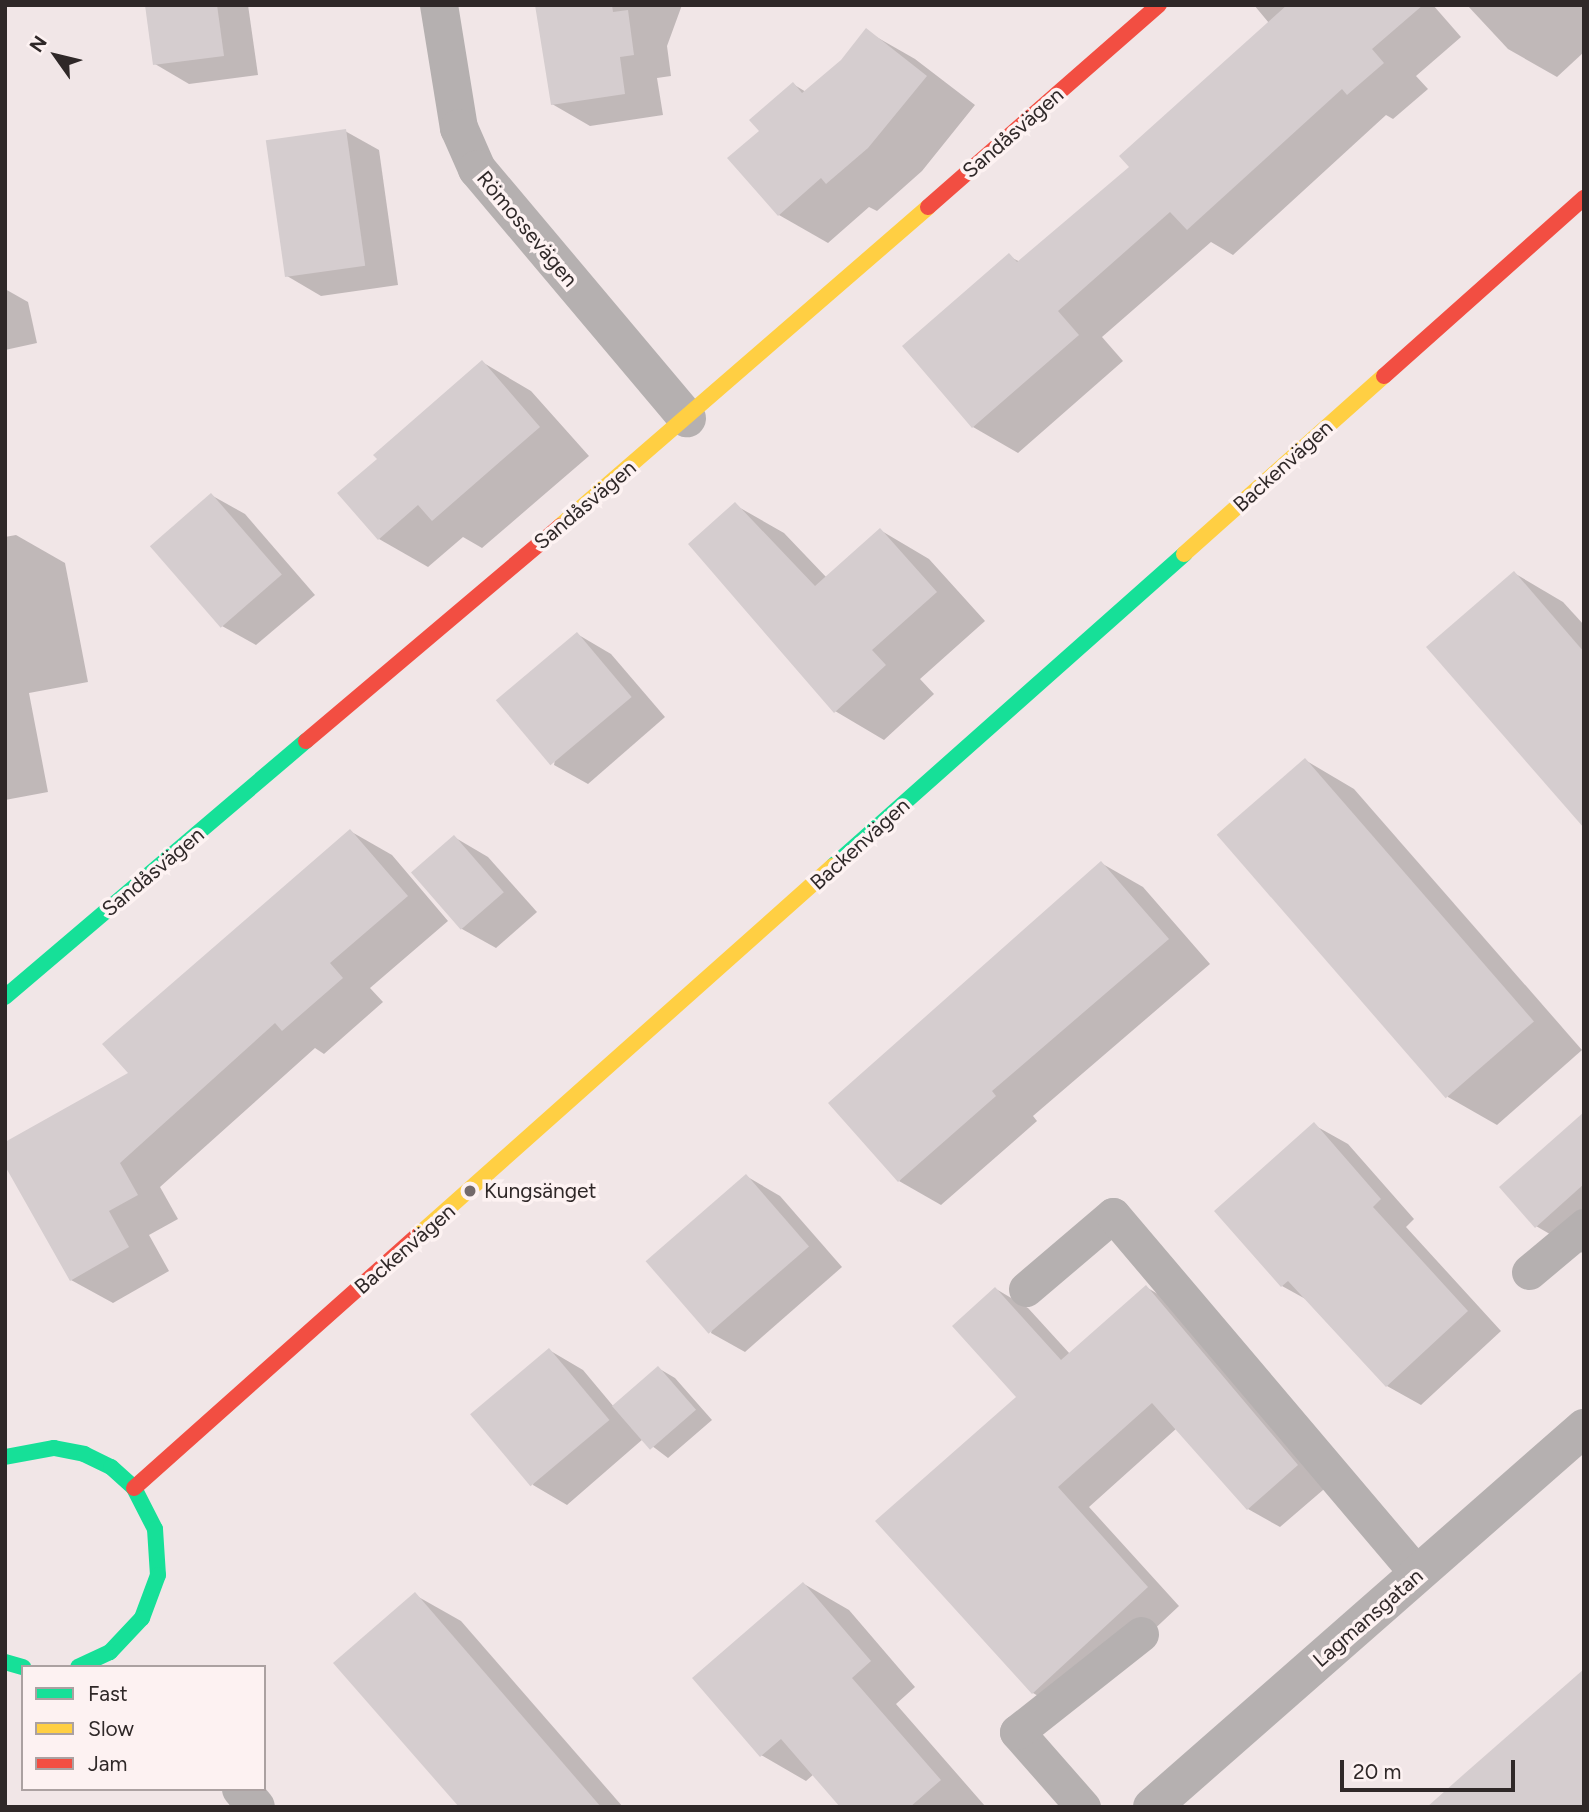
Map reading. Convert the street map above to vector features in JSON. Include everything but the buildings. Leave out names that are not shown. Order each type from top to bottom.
[{"type":"street","name":"Römossevägen","points":[[439,5],[459,128],[477,169],[687,418]]},
{"type":"street","name":"Sandåsvägen","points":[[5,997],[687,418],[1159,5]]},
{"type":"street","name":"Backenvägen","points":[[134,1488],[1584,198]]},
{"type":"street","name":"Lagmansgatan","points":[[1152,1807],[1584,1428]]},
{"type":"street","points":[[5,1457],[54,1448],[84,1454],[111,1467],[134,1488],[156,1529],[159,1575],[142,1618],[105,1662]]},
{"type":"street","points":[[242,1791],[256,1807]]},
{"type":"lane","points":[[1026,1289],[1113,1215],[1417,1574]]},
{"type":"lane","points":[[1529,1272],[1584,1226]]},
{"type":"lane","points":[[1083,1807],[1017,1732],[1141,1634]]},
{"type":"traffic: fast","points":[[833,866],[1184,554]]},
{"type":"traffic: fast","points":[[5,997],[306,741]]},
{"type":"traffic: fast","points":[[5,1457],[54,1448],[84,1454],[111,1467],[134,1488],[155,1529],[158,1575],[142,1618],[110,1652],[82,1665]]},
{"type":"traffic: fast","points":[[5,1662],[21,1666]]},
{"type":"traffic: slow","points":[[560,526],[928,207]]},
{"type":"traffic: slow","points":[[1184,554],[1384,376]]},
{"type":"traffic: slow","points":[[416,1237],[833,866]]},
{"type":"traffic: jam","points":[[928,207],[1159,5]]},
{"type":"traffic: jam","points":[[1384,376],[1584,198]]},
{"type":"traffic: jam","points":[[306,741],[560,526]]},
{"type":"traffic: jam","points":[[134,1488],[416,1237]]},
{"type":"place","name":"Kungsänget","points":[[470,1191]]}]
